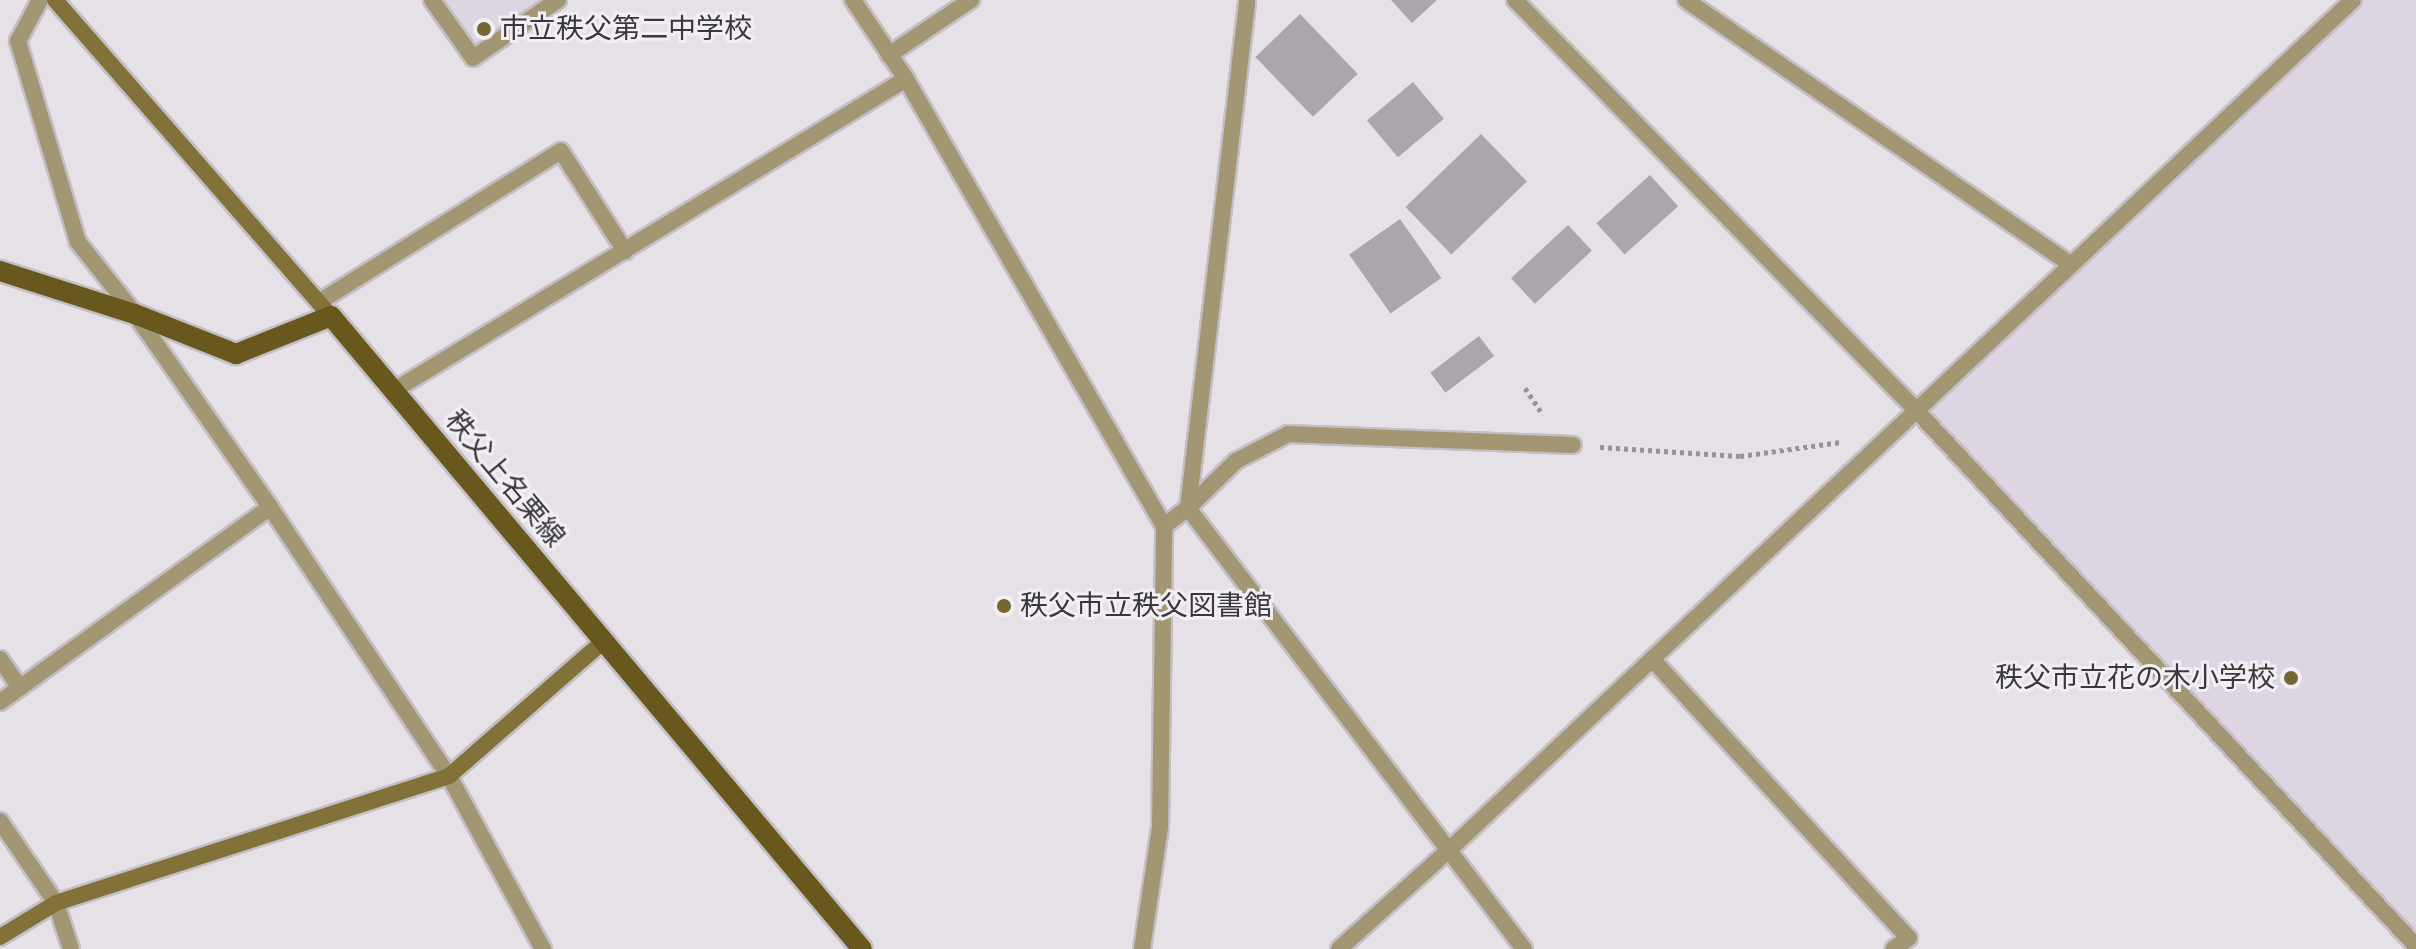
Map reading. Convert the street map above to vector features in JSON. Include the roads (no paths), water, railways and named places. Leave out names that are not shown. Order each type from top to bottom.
[{"type":"main road","points":[[0,271],[135,314],[236,354],[325,309]]},
{"type":"main road","name":"秩父上名栗線","points":[[325,309],[862,949]]},
{"type":"street","points":[[40,0],[18,41],[78,242],[135,314],[270,507],[449,776],[543,949]]},
{"type":"street","points":[[55,0],[325,309],[561,151],[625,251]]},
{"type":"street","points":[[432,0],[473,58],[558,0]]},
{"type":"street","points":[[853,0],[906,79],[1164,526],[1160,827],[1142,949]]},
{"type":"street","points":[[889,55],[971,0]]},
{"type":"street","points":[[1515,0],[1916,410],[2416,946]]},
{"type":"street","points":[[1686,0],[2071,265]]},
{"type":"street","points":[[1247,2],[1188,508],[1524,949]]},
{"type":"street","points":[[1339,949],[1448,851],[2346,2]]},
{"type":"street","points":[[393,391],[906,79]]},
{"type":"street","points":[[1164,526],[1188,508],[1236,461],[1288,434],[1573,445]]},
{"type":"street","points":[[0,702],[270,507]]},
{"type":"street","points":[[0,937],[56,903],[449,776],[605,640]]},
{"type":"street","points":[[0,659],[20,688]]},
{"type":"street","points":[[1652,659],[1909,938],[1893,949]]},
{"type":"street","points":[[0,821],[56,903],[71,949]]},
{"type":"place","name":"市立秩父第二中学校","points":[[484,29]]},
{"type":"place","name":"秩父市立秩父図書館","points":[[1004,606]]},
{"type":"place","name":"秩父市立花の木小学校","points":[[2291,678]]}]
